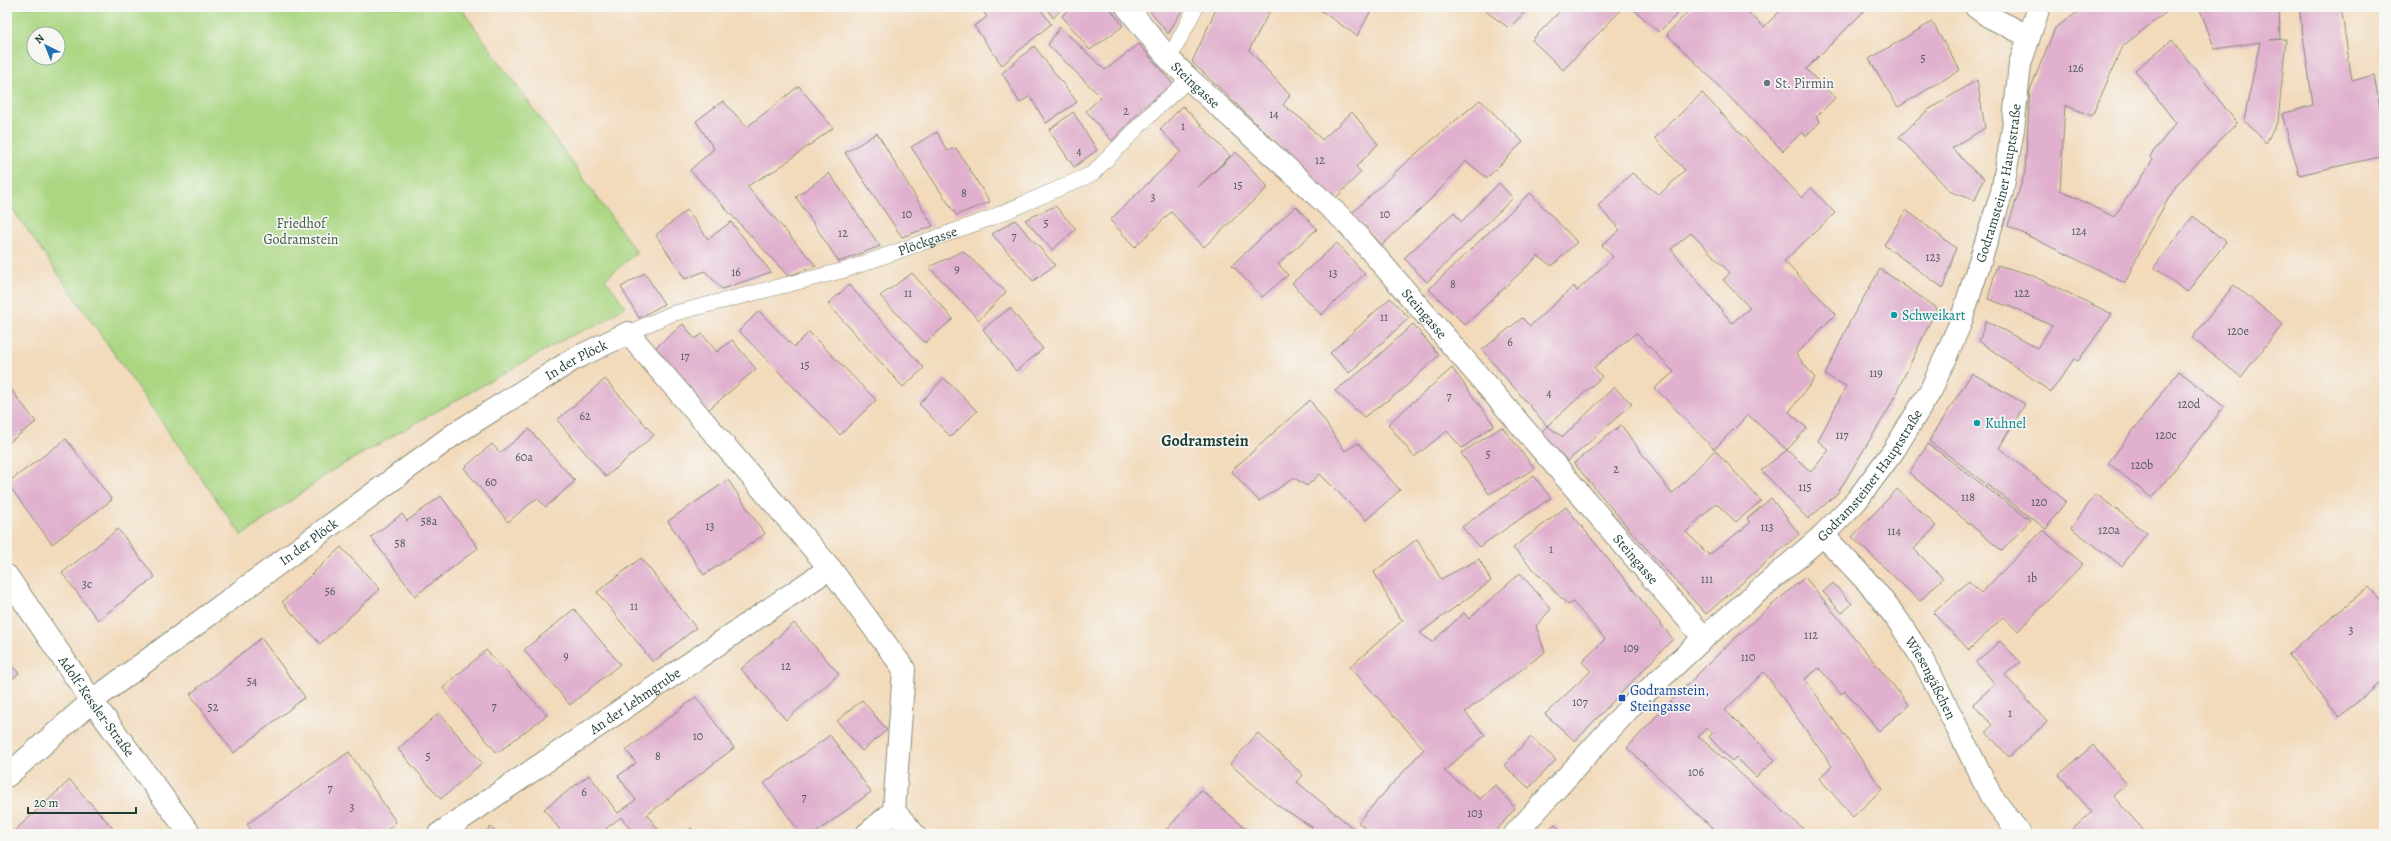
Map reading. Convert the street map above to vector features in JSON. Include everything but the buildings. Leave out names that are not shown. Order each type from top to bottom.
[{"type":"street","name":"Steingasse","points":[[1127,7],[1169,58],[1189,79],[1346,222],[1704,638]]},
{"type":"street","points":[[1976,7],[1990,17],[2028,36]]},
{"type":"street","name":"Godramsteiner Hauptstraße","points":[[1515,834],[1632,705],[1704,638],[1823,535],[1857,500],[1894,450],[1931,390],[1960,324],[2002,192],[2013,129],[2020,64],[2028,36],[2039,7]]},
{"type":"street","points":[[628,333],[830,568],[904,669],[894,811],[914,834]]},
{"type":"street","name":"In der Plöck","points":[[7,776],[92,701],[453,435],[574,359],[628,333]]},
{"type":"street","name":"Wiesengäßchen","points":[[1823,535],[1872,587],[1897,619],[1924,661],[1991,796],[2020,834]]},
{"type":"street","name":"An der Lehmgrube","points":[[439,834],[830,568]]},
{"type":"street","name":"Adolf-Kessler-Straße","points":[[7,576],[92,701],[190,834]]},
{"type":"street","points":[[867,834],[894,811]]},
{"type":"lane","points":[[1169,58],[1196,7]]},
{"type":"lane","name":"Plöckgasse","points":[[628,333],[671,314],[845,270],[991,218],[1092,174],[1157,108],[1189,79]]},
{"type":"green space","name":"Friedhof Godramstein","points":[[7,7],[460,7],[637,253],[605,279],[625,306],[605,321],[568,337],[333,470],[242,536],[7,201]]},
{"type":"place","name":"St. Pirmin","points":[[1767,83]]},
{"type":"place","name":"Schweikart","points":[[1894,315]]},
{"type":"place","name":"Kuhnel","points":[[1977,423]]},
{"type":"place","name":"Godramstein, Steingasse","points":[[1622,698]]},
{"type":"district","name":"Godramstein","points":[[1205,440]]}]
